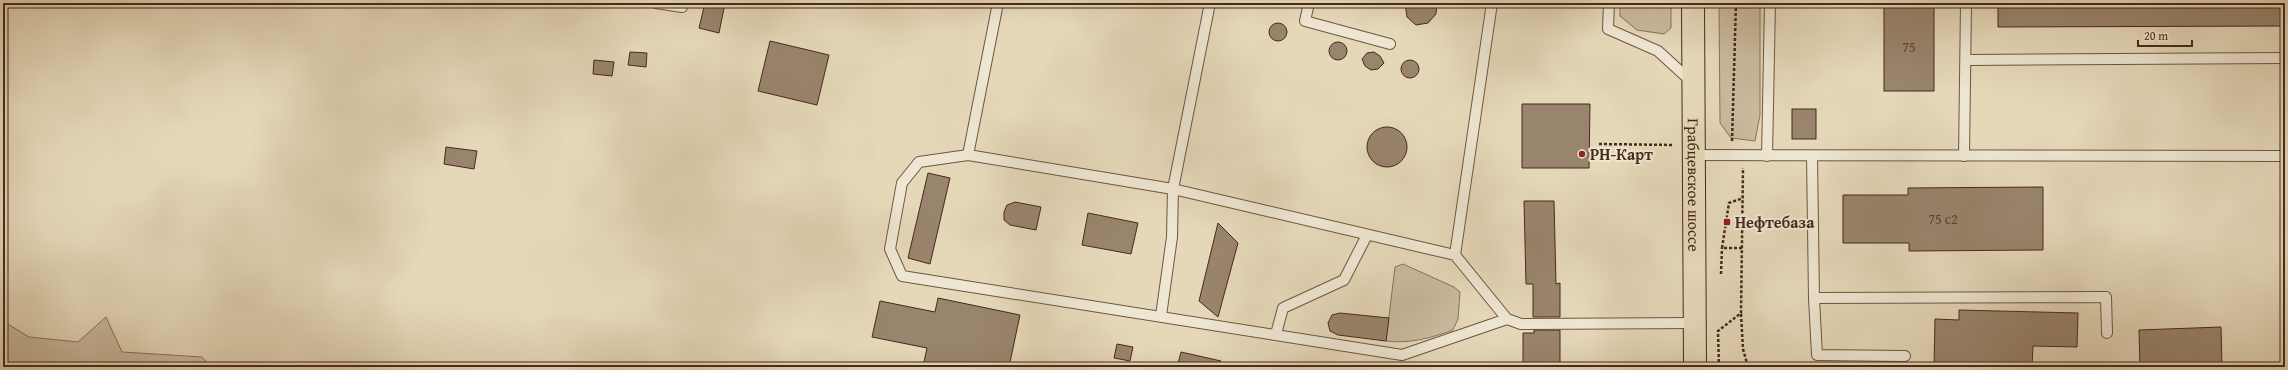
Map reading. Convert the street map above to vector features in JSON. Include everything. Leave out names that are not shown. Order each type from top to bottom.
[{"type":"main road","name":"Грабцевское шоссе","points":[[1693,3],[1694,84],[1686,150],[1695,323],[1695,367]]},
{"type":"lane","points":[[656,3],[682,7],[683,3]]},
{"type":"lane","points":[[968,155],[998,3]]},
{"type":"lane","points":[[1160,316],[1172,237],[1173,189],[1210,3]]},
{"type":"lane","points":[[1309,3],[1305,22],[1390,44]]},
{"type":"lane","points":[[1455,255],[1492,3]]},
{"type":"lane","points":[[1608,3],[1608,29],[1658,51],[1694,84]]},
{"type":"lane","points":[[1768,156],[1770,3]]},
{"type":"lane","points":[[1964,156],[1966,3]]},
{"type":"lane","points":[[1966,60],[2285,58]]},
{"type":"lane","points":[[1686,150],[1743,156],[2285,156]]},
{"type":"lane","points":[[1507,319],[1402,355],[902,276],[890,249],[902,183],[919,162],[968,155],[1173,189],[1455,255],[1507,319],[1521,324],[1695,323]]},
{"type":"lane","points":[[1812,156],[1814,298],[1817,355],[1905,356]]},
{"type":"lane","points":[[1276,334],[1283,308],[1344,280],[1367,235]]},
{"type":"lane","points":[[1814,298],[2106,297],[2107,333]]},
{"type":"path","points":[[1736,3],[1732,144],[1743,156],[1741,313],[1743,349],[1748,367]]},
{"type":"path","points":[[1599,144],[1686,150]]},
{"type":"path","points":[[1721,274],[1722,248],[1729,203],[1743,198]]},
{"type":"path","points":[[1722,248],[1742,248]]},
{"type":"path","points":[[1719,367],[1718,331],[1741,313]]},
{"type":"shaded area","points":[[1620,3],[1671,3],[1671,28],[1664,34],[1637,30],[1620,16]]},
{"type":"shaded area","points":[[1719,3],[1760,3],[1760,115],[1755,141],[1731,138],[1720,123]]},
{"type":"shaded area","points":[[1403,264],[1454,287],[1460,292],[1458,319],[1453,330],[1420,340],[1404,342],[1386,341],[1395,267]]},
{"type":"shaded area","points":[[106,317],[122,352],[202,357],[211,367],[3,367],[3,321],[29,337],[78,342]]},
{"type":"building","points":[[705,3],[725,3],[719,33],[699,28]]},
{"type":"building","points":[[1405,3],[1437,3],[1436,14],[1428,23],[1416,25],[1407,17]]},
{"type":"building","points":[[1884,3],[1934,3],[1934,91],[1884,91]]},
{"type":"building","points":[[1998,3],[2285,3],[2285,26],[1998,27]]},
{"type":"building","points":[[1278,23],[1284,26],[1287,32],[1284,38],[1278,41],[1272,38],[1269,32],[1272,26]]},
{"type":"building","points":[[770,41],[829,55],[817,105],[758,91]]},
{"type":"building","points":[[1334,42],[1342,42],[1347,47],[1345,58],[1342,60],[1334,60],[1329,55],[1329,47]]},
{"type":"building","points":[[630,52],[647,53],[646,67],[628,65]]},
{"type":"building","points":[[1374,52],[1380,56],[1384,63],[1378,69],[1371,70],[1365,66],[1362,59],[1367,53]]},
{"type":"building","points":[[594,60],[614,62],[612,76],[593,74]]},
{"type":"building","points":[[1406,60],[1414,60],[1419,65],[1417,76],[1414,78],[1406,78],[1401,73],[1401,65]]},
{"type":"building","points":[[1522,104],[1590,104],[1589,168],[1522,168]]},
{"type":"building","points":[[1792,109],[1816,109],[1816,139],[1792,139]]},
{"type":"building","points":[[1391,127],[1398,130],[1404,136],[1407,147],[1406,155],[1398,164],[1391,167],[1383,167],[1376,164],[1368,155],[1367,143],[1370,136],[1379,128]]},
{"type":"building","points":[[446,147],[477,151],[474,169],[444,164]]},
{"type":"building","points":[[928,173],[950,178],[930,264],[908,258]]},
{"type":"building","points":[[2043,187],[2043,250],[1909,251],[1909,243],[1843,243],[1843,195],[1908,195],[1908,188]]},
{"type":"building","points":[[1524,201],[1554,201],[1556,284],[1560,283],[1560,317],[1533,317],[1533,284],[1526,284]]},
{"type":"building","points":[[1015,202],[1041,207],[1036,230],[1010,225],[1004,220],[1004,212],[1007,205]]},
{"type":"building","points":[[1088,213],[1138,223],[1131,254],[1082,245]]},
{"type":"building","points":[[1218,223],[1238,243],[1218,317],[1199,301]]},
{"type":"building","points":[[938,298],[1020,315],[1009,367],[947,367],[924,362],[927,348],[872,337],[880,301],[935,312]]},
{"type":"building","points":[[1959,310],[2078,313],[2077,347],[2033,346],[2032,367],[1934,367],[1935,319],[1959,320]]},
{"type":"building","points":[[1340,313],[1389,318],[1386,341],[1338,335],[1330,331],[1328,323],[1332,315]]},
{"type":"building","points":[[2221,327],[2222,367],[2140,367],[2139,330]]},
{"type":"building","points":[[1534,330],[1560,330],[1560,367],[1523,367],[1523,333],[1534,333]]},
{"type":"building","points":[[1117,344],[1133,347],[1130,361],[1114,358]]},
{"type":"building","points":[[1181,352],[1221,361],[1220,367],[1177,367]]},
{"type":"place","name":"РН-Карт","points":[[1582,154]]},
{"type":"place","name":"Нефтебаза","points":[[1727,222]]}]
